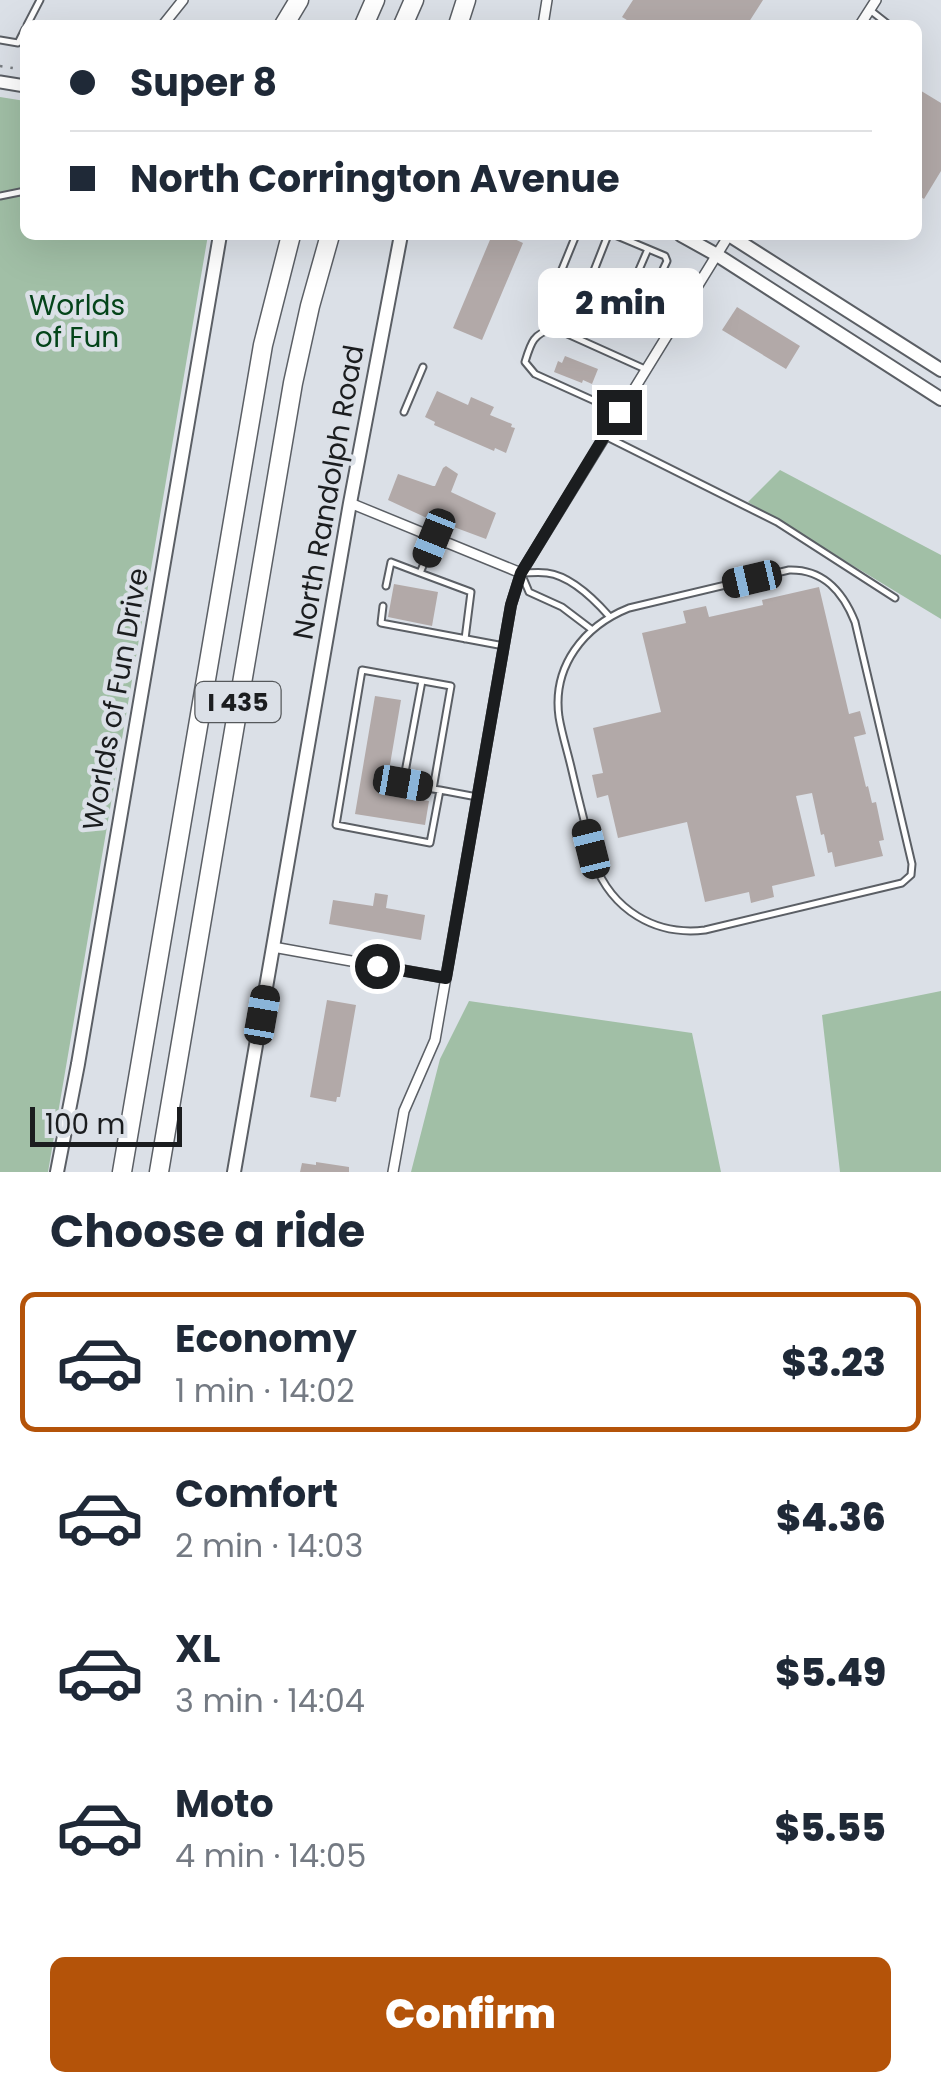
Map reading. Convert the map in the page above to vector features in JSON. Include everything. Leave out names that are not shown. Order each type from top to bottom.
[{"type":"highway","name":"I 435","points":[[122,1172],[263,345],[290,240]]},
{"type":"highway","name":"I 435","points":[[159,1172],[292,384],[329,240]]},
{"type":"main road","name":"Worlds of Fun Drive","points":[[57,1172],[219,240]]},
{"type":"main road","name":"North Randolph Road","points":[[234,1172],[400,240]]},
{"type":"main road","points":[[690,240],[941,399]]},
{"type":"main road","points":[[737,240],[941,370]]},
{"type":"street","points":[[167,20],[182,0]]},
{"type":"street","points":[[393,1172],[404,1111],[435,1040],[511,605],[521,573],[726,240]]},
{"type":"street","points":[[350,504],[521,573]]},
{"type":"street","points":[[273,948],[446,978]]},
{"type":"lane","points":[[574,240],[556,284],[560,291],[584,302],[588,310],[604,318],[616,316],[622,308],[648,248]]},
{"type":"lane","points":[[584,302],[610,240]]},
{"type":"lane","points":[[626,240],[661,253],[667,260],[642,314]]},
{"type":"lane","points":[[651,295],[681,313]]},
{"type":"lane","points":[[619,412],[535,374],[525,362],[530,344],[540,332],[554,328],[645,369]]},
{"type":"lane","points":[[404,412],[423,367]]},
{"type":"lane","points":[[605,436],[777,522],[895,598]]},
{"type":"lane","points":[[420,574],[434,538]]},
{"type":"lane","points":[[386,586],[391,562],[472,592],[465,639]]},
{"type":"lane","points":[[789,570],[813,573],[831,583],[843,596],[855,622],[912,868],[908,880],[688,932],[648,923],[627,910],[600,878],[594,862],[559,715],[560,689],[567,664],[591,629],[629,608],[789,570]]},
{"type":"lane","points":[[591,629],[562,606],[529,592],[521,573],[550,572],[594,598],[609,616]]},
{"type":"lane","points":[[384,606],[381,623],[504,646]]},
{"type":"lane","points":[[362,670],[451,686],[436,789],[430,842],[336,825],[362,670]]},
{"type":"lane","points":[[422,681],[403,783],[477,796]]},
{"type":"green space","name":"Worlds of Fun","points":[[0,97],[20,100],[20,240],[207,240],[48,1172],[0,1172]]},
{"type":"green space","points":[[780,470],[941,555],[941,619],[748,502]]},
{"type":"green space","points":[[941,991],[941,1172],[840,1172],[822,1015]]},
{"type":"green space","points":[[469,1001],[692,1033],[721,1172],[411,1172],[440,1059]]},
{"type":"building","points":[[633,0],[763,0],[750,20],[622,17]]},
{"type":"building","points":[[922,91],[941,103],[941,171],[924,199]]},
{"type":"building","points":[[490,240],[523,243],[482,340],[453,328]]},
{"type":"building","points":[[737,307],[800,346],[786,369],[722,330]]},
{"type":"building","points":[[565,356],[598,369],[592,384],[554,372]]},
{"type":"building","points":[[437,391],[468,405],[471,397],[494,407],[490,415],[515,428],[506,453],[434,425],[425,417]]},
{"type":"building","points":[[446,466],[458,474],[451,492],[496,513],[486,539],[442,525],[388,500],[398,474],[435,486]]},
{"type":"building","points":[[394,584],[438,592],[432,626],[388,617]]},
{"type":"building","points":[[819,587],[849,714],[860,711],[866,734],[854,737],[866,787],[872,803],[876,802],[884,840],[879,841],[883,856],[835,867],[832,852],[828,853],[824,834],[821,835],[812,793],[796,796],[815,876],[772,886],[774,897],[751,903],[749,892],[705,902],[687,822],[618,838],[608,795],[597,798],[592,775],[603,773],[593,728],[661,712],[642,633],[686,623],[683,611],[706,606],[709,617]]},
{"type":"building","points":[[375,696],[401,700],[385,794],[429,801],[425,825],[355,814]]},
{"type":"building","points":[[375,893],[388,895],[386,908],[425,915],[421,940],[329,924],[333,900],[373,906]]},
{"type":"building","points":[[327,1000],[356,1005],[336,1102],[310,1097]]},
{"type":"building","points":[[302,1163],[349,1167],[349,1172],[300,1172]]},
{"type":"route","points":[[377,966],[446,978],[511,605],[521,573],[619,412]]}]
